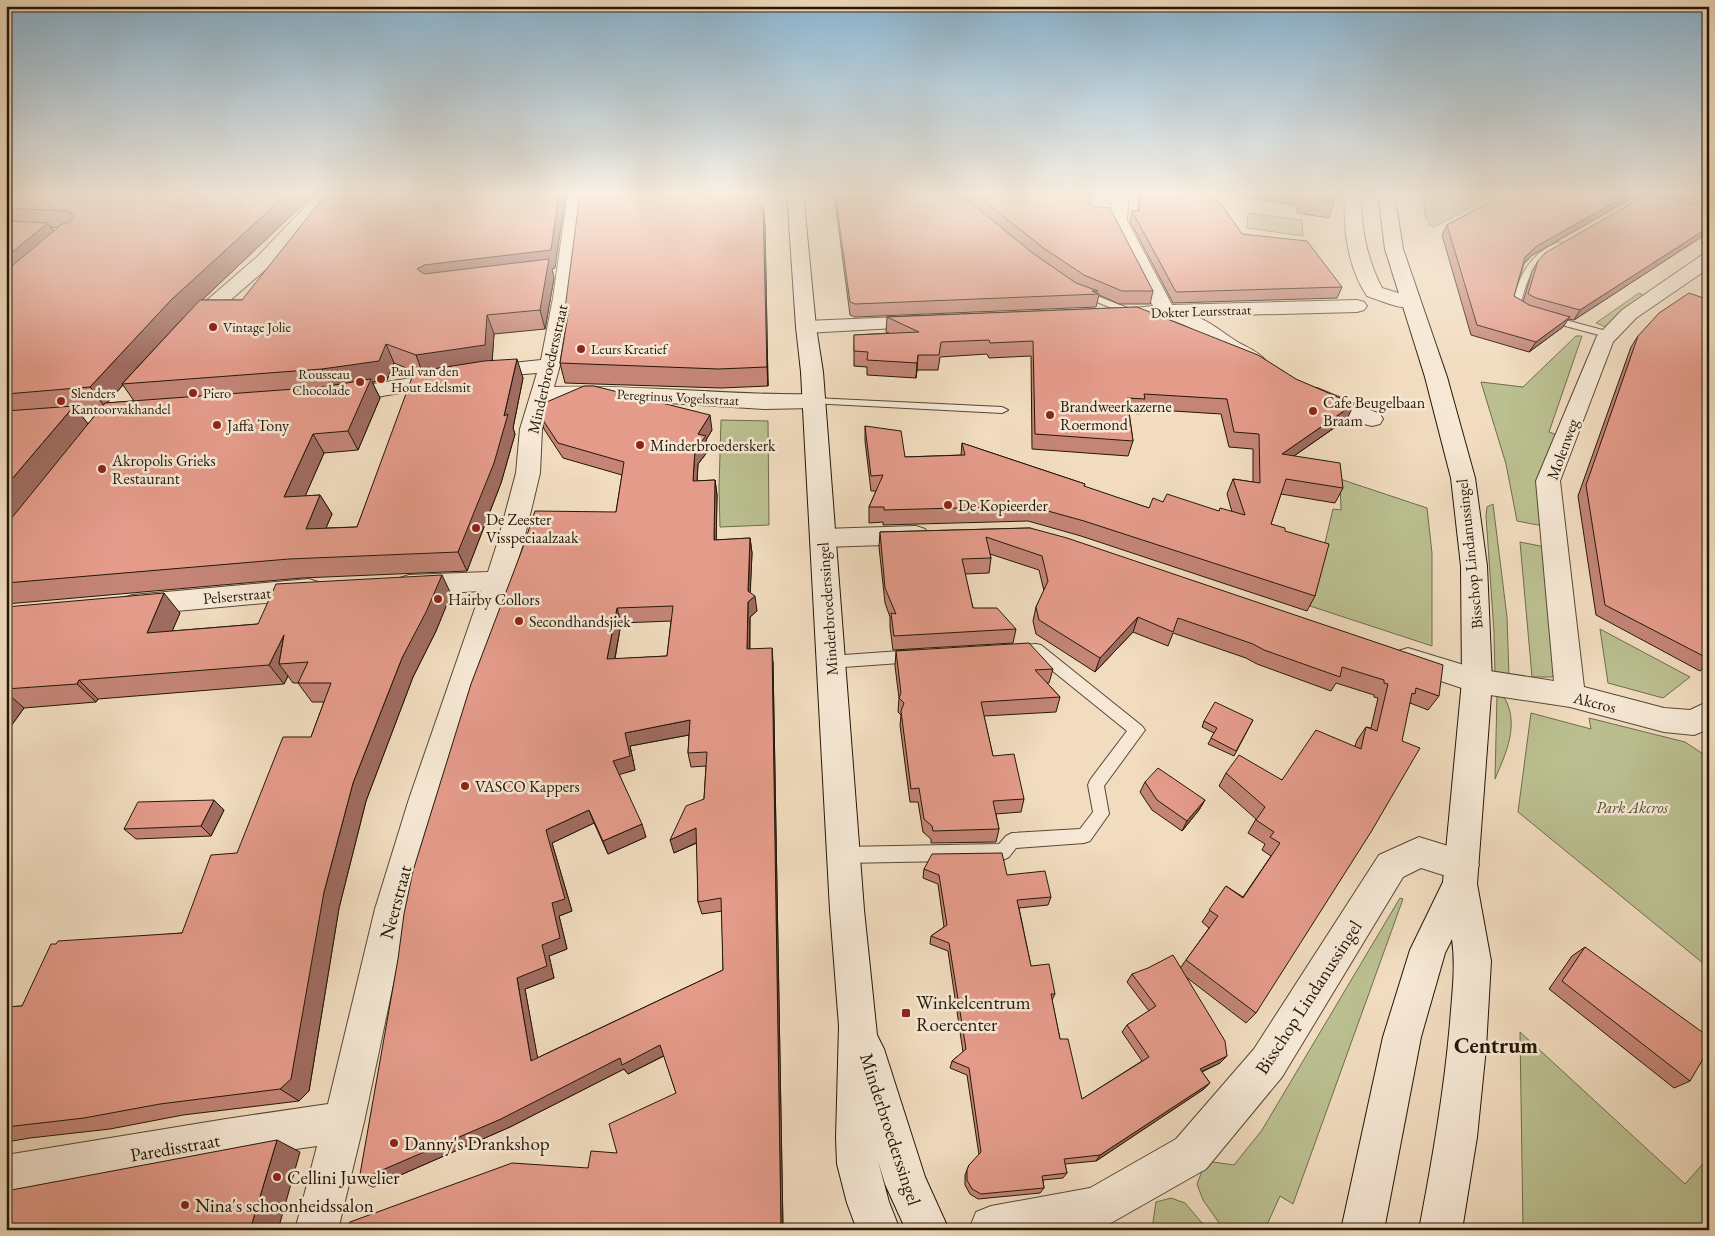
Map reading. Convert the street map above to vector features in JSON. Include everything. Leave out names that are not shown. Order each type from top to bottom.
[{"type":"street","points":[[177,339],[210,306],[273,251]]},
{"type":"street","name":"Minderbroedersstraat","points":[[498,581],[510,544],[528,473],[532,428],[550,366],[563,298],[560,273],[564,251]]},
{"type":"street","name":"Minderbroederssingel","points":[[800,251],[814,401],[843,855],[858,1026],[855,1108],[858,1164],[868,1203],[879,1230]]},
{"type":"street","points":[[1134,251],[1165,311],[1202,326],[1228,345],[1276,373]]},
{"type":"street","points":[[1356,251],[1374,292],[1411,303]]},
{"type":"street","name":"Bisschop Lindanussingel","points":[[1395,251],[1446,408],[1454,441],[1468,506],[1477,629],[1477,681],[1461,875],[1473,962],[1467,1048],[1457,1137],[1440,1230]]},
{"type":"street","name":"Molenweg","points":[[1570,695],[1548,481],[1604,340],[1629,314],[1709,259]]},
{"type":"street","name":"Dokter Leursstraat","points":[[1085,316],[1165,311],[1357,306]]},
{"type":"street","points":[[806,327],[945,321]]},
{"type":"street","points":[[323,398],[512,369],[550,366]]},
{"type":"street","points":[[1299,387],[1372,419]]},
{"type":"street","name":"Peregrinus Vogelsstraat","points":[[542,394],[604,392],[764,402],[814,401]]},
{"type":"street","points":[[94,437],[128,395]]},
{"type":"street","points":[[6,423],[151,412]]},
{"type":"street","points":[[823,538],[943,534]]},
{"type":"street","points":[[380,586],[498,581]]},
{"type":"street","name":"Neerstraat","points":[[316,1230],[344,1122],[394,900],[425,799],[498,581]]},
{"type":"street","name":"Pelserstraat","points":[[105,607],[332,588]]},
{"type":"street","name":"Akcros","points":[[1382,650],[1477,681],[1570,695],[1671,721],[1694,723],[1709,713]]},
{"type":"street","name":"Bisschop Lindanussingel","points":[[991,1226],[1096,1208],[1191,1154],[1268,1063],[1391,866],[1420,852],[1461,875]]},
{"type":"street","name":"Bisschop Lindanussingel","points":[[1362,1230],[1402,1038],[1428,950],[1461,875]]},
{"type":"street","name":"Minderbroederssingel","points":[[858,1026],[906,1184],[928,1230]]},
{"type":"street","name":"Paredisstraat","points":[[6,1176],[226,1138],[344,1122]]},
{"type":"lane","points":[[1550,251],[1534,260],[1526,269],[1515,306],[1526,312],[1610,335]]},
{"type":"lane","points":[[1071,287],[1078,292],[1135,314]]},
{"type":"lane","points":[[814,401],[1002,410]]},
{"type":"lane","points":[[843,855],[1003,852],[1012,842],[1084,836],[1101,814],[1096,785],[1137,730],[1036,649],[996,651]]},
{"type":"lane","points":[[830,662],[928,656]]},
{"type":"green space","points":[[1639,293],[1645,296],[1606,327],[1596,323]]},
{"type":"green space","points":[[1576,336],[1582,336],[1549,432],[1557,435],[1543,526],[1517,521],[1506,464],[1481,382],[1523,387]]},
{"type":"green space","points":[[721,420],[768,421],[769,525],[720,527]]},
{"type":"green space","points":[[1340,479],[1427,508],[1432,553],[1432,646],[1310,606],[1333,509],[1341,510]]},
{"type":"green space","points":[[1493,504],[1507,617],[1509,678],[1495,674],[1486,516],[1487,507]]},
{"type":"green space","points":[[1520,542],[1545,547],[1556,672],[1552,677],[1532,677]]},
{"type":"green space","points":[[1600,629],[1690,677],[1663,698],[1608,683]]},
{"type":"green space","points":[[1497,695],[1504,697],[1509,707],[1511,728],[1507,749],[1495,779]]},
{"type":"green space","name":"Park Akcros","points":[[1531,713],[1591,729],[1589,718],[1685,742],[1709,758],[1709,968],[1518,812]]},
{"type":"green space","points":[[1400,898],[1403,899],[1293,1204],[1280,1196],[1266,1227],[1262,1230],[1224,1230],[1203,1200],[1197,1184],[1206,1161],[1234,1165],[1262,1130]]},
{"type":"green space","points":[[1520,1032],[1685,1184],[1709,1157],[1709,1230],[1523,1230]]},
{"type":"green space","points":[[1171,1198],[1185,1203],[1208,1230],[1150,1230],[1152,1229],[1156,1202]]},
{"type":"building","points":[[6,251],[14,251],[6,257]]},
{"type":"building","points":[[30,251],[225,251],[171,300],[90,387],[6,394],[6,271]]},
{"type":"building","points":[[281,251],[545,251],[424,265],[417,269],[424,274],[549,259],[540,310],[487,315],[485,345],[416,355],[386,344],[379,361],[322,369],[122,384],[200,300],[242,300]]},
{"type":"building","points":[[573,251],[764,251],[767,367],[719,369],[560,363],[569,309],[565,309]]},
{"type":"building","points":[[843,251],[1030,251],[1076,283],[1098,291],[1092,291],[1099,294],[855,304],[850,302]]},
{"type":"building","points":[[1048,251],[1132,251],[1153,291],[1122,291],[1084,275]]},
{"type":"building","points":[[1154,251],[1314,251],[1342,287],[1176,292]]},
{"type":"building","points":[[1455,251],[1532,251],[1525,257],[1514,296],[1529,305],[1570,317],[1536,342],[1477,325]]},
{"type":"building","points":[[1549,251],[1672,251],[1580,310],[1528,294],[1538,261]]},
{"type":"building","points":[[1689,293],[1709,300],[1709,659],[1605,605],[1586,485],[1638,336],[1659,313]]},
{"type":"building","points":[[1137,307],[1258,355],[1296,379],[1354,404],[1282,454],[1340,463],[1343,488],[1286,479],[1271,524],[1285,528],[1285,531],[1329,544],[1315,596],[1084,521],[1030,506],[884,510],[884,507],[869,507],[883,475],[871,476],[865,426],[901,431],[905,457],[965,455],[962,443],[1085,484],[1084,486],[1149,508],[1153,498],[1163,502],[1167,494],[1219,511],[1220,508],[1245,515],[1233,479],[1260,483],[1259,434],[1234,432],[1227,399],[1144,394],[1145,399],[1127,398],[1133,441],[1035,434],[1033,341],[990,343],[989,340],[941,342],[939,355],[918,355],[917,363],[867,360],[868,352],[854,351],[854,335],[919,332],[887,317]]},
{"type":"building","points":[[517,359],[504,416],[508,414],[494,463],[458,552],[289,559],[6,583],[6,525],[105,403],[322,387],[371,379],[348,431],[313,434],[284,497],[320,495],[306,529],[357,527],[414,372],[484,361]]},
{"type":"building","points":[[584,386],[594,386],[710,415],[698,434],[706,436],[695,449],[693,481],[715,480],[714,540],[750,538],[748,591],[755,596],[748,602],[747,649],[772,648],[781,1228],[752,1230],[348,1230],[350,1222],[512,1163],[588,1168],[591,1151],[617,1153],[609,1124],[676,1093],[660,1045],[622,1065],[620,1058],[501,1119],[359,1180],[413,871],[471,684],[535,511],[616,512],[624,462],[558,443],[539,414],[542,404]],"holes":[[[673,606],[667,656],[607,659],[617,608]],[[690,720],[688,753],[707,752],[704,799],[686,806],[670,840],[696,828],[698,902],[721,898],[723,970],[531,1061],[517,978],[547,966],[542,945],[560,938],[552,903],[565,899],[546,830],[589,810],[603,841],[642,824],[613,761],[630,756],[625,733]]]},
{"type":"building","points":[[74,406],[6,486],[6,411]]},
{"type":"building","points":[[1030,528],[1067,538],[1443,665],[1439,696],[1416,688],[1415,694],[1412,693],[1402,741],[1420,748],[1371,832],[1256,1013],[1186,960],[1218,916],[1209,910],[1226,886],[1243,898],[1280,843],[1270,837],[1274,832],[1256,820],[1265,807],[1226,773],[1239,755],[1282,780],[1316,730],[1361,749],[1366,727],[1377,731],[1388,684],[1384,683],[1384,680],[1342,667],[1340,677],[1178,618],[1173,632],[1138,617],[1100,658],[1039,620],[1036,607],[1048,581],[1042,556],[986,537],[991,558],[962,559],[973,608],[997,608],[1016,629],[894,636],[891,613],[896,614],[885,588],[880,532]]},
{"type":"building","points":[[442,575],[426,612],[402,658],[353,783],[324,892],[291,1079],[280,1089],[160,1104],[84,1118],[6,1127],[6,1007],[22,1006],[51,944],[56,944],[58,941],[182,933],[211,855],[237,853],[283,737],[311,737],[331,683],[298,683],[308,662],[279,664],[284,635],[269,665],[79,680],[77,684],[6,689],[6,607],[164,593],[147,633],[258,624],[276,584]]},
{"type":"building","points":[[1029,643],[1053,669],[1035,670],[1060,697],[981,702],[993,756],[1014,754],[1024,799],[993,801],[999,829],[933,831],[932,826],[924,819],[919,788],[911,789],[901,711],[904,703],[899,698],[901,693],[896,651]]},
{"type":"building","points":[[1215,702],[1253,720],[1236,751],[1211,738],[1217,728],[1204,721]]},
{"type":"building","points":[[1158,768],[1205,800],[1187,821],[1157,800],[1145,782]]},
{"type":"building","points":[[214,800],[201,826],[124,829],[138,802]]},
{"type":"building","points":[[1002,853],[1007,875],[1045,871],[1051,897],[1017,900],[1031,966],[1049,964],[1055,994],[1051,994],[1060,1039],[1068,1039],[1082,1099],[1149,1057],[1127,1025],[1156,1006],[1132,974],[1173,955],[1225,1041],[1227,1056],[1200,1069],[1210,1083],[1100,1155],[1064,1159],[1067,1173],[1042,1176],[1044,1188],[981,1194],[972,1189],[967,1180],[969,1165],[981,1152],[969,1068],[952,1061],[966,1049],[949,943],[931,936],[947,925],[939,875],[924,869],[932,854]]},
{"type":"building","points":[[1585,947],[1709,1037],[1709,1049],[1690,1081],[1562,981]]},
{"type":"building","points":[[277,1140],[250,1230],[6,1230],[6,1191]]},
{"type":"place","name":"Vintage Jolie","points":[[213,327]]},
{"type":"place","name":"Leurs Kreatief","points":[[581,349]]},
{"type":"place","name":"Paul van den Hout Edelsmit","points":[[381,379]]},
{"type":"place","name":"Rousseau Chocolade","points":[[360,382]]},
{"type":"place","name":"Piero","points":[[193,393]]},
{"type":"place","name":"Slenders Kantoorvakhandel","points":[[61,401]]},
{"type":"place","name":"Cafe Beugelbaan Braam","points":[[1313,411]]},
{"type":"place","name":"Brandweerkazerne Roermond","points":[[1050,415]]},
{"type":"place","name":"Jaffa Tony","points":[[217,425]]},
{"type":"place","name":"Minderbroederskerk","points":[[640,445]]},
{"type":"place","name":"Akropolis Grieks Restaurant","points":[[102,469]]},
{"type":"place","name":"De Kopieerder","points":[[948,505]]},
{"type":"place","name":"De Zeester Visspeciaalzaak","points":[[476,528]]},
{"type":"place","name":"Hairby Collors","points":[[438,599]]},
{"type":"place","name":"Secondhandsjiek","points":[[519,621]]},
{"type":"place","name":"VASCO Kappers","points":[[465,786]]},
{"type":"place","name":"Winkelcentrum Roercenter","points":[[906,1013]]},
{"type":"place","name":"Danny's Drankshop","points":[[394,1143]]},
{"type":"place","name":"Cellini Juwelier","points":[[277,1177]]},
{"type":"place","name":"Nina's schoonheidssalon","points":[[185,1205]]},
{"type":"district","name":"Centrum","points":[[1496,1045]]}]
